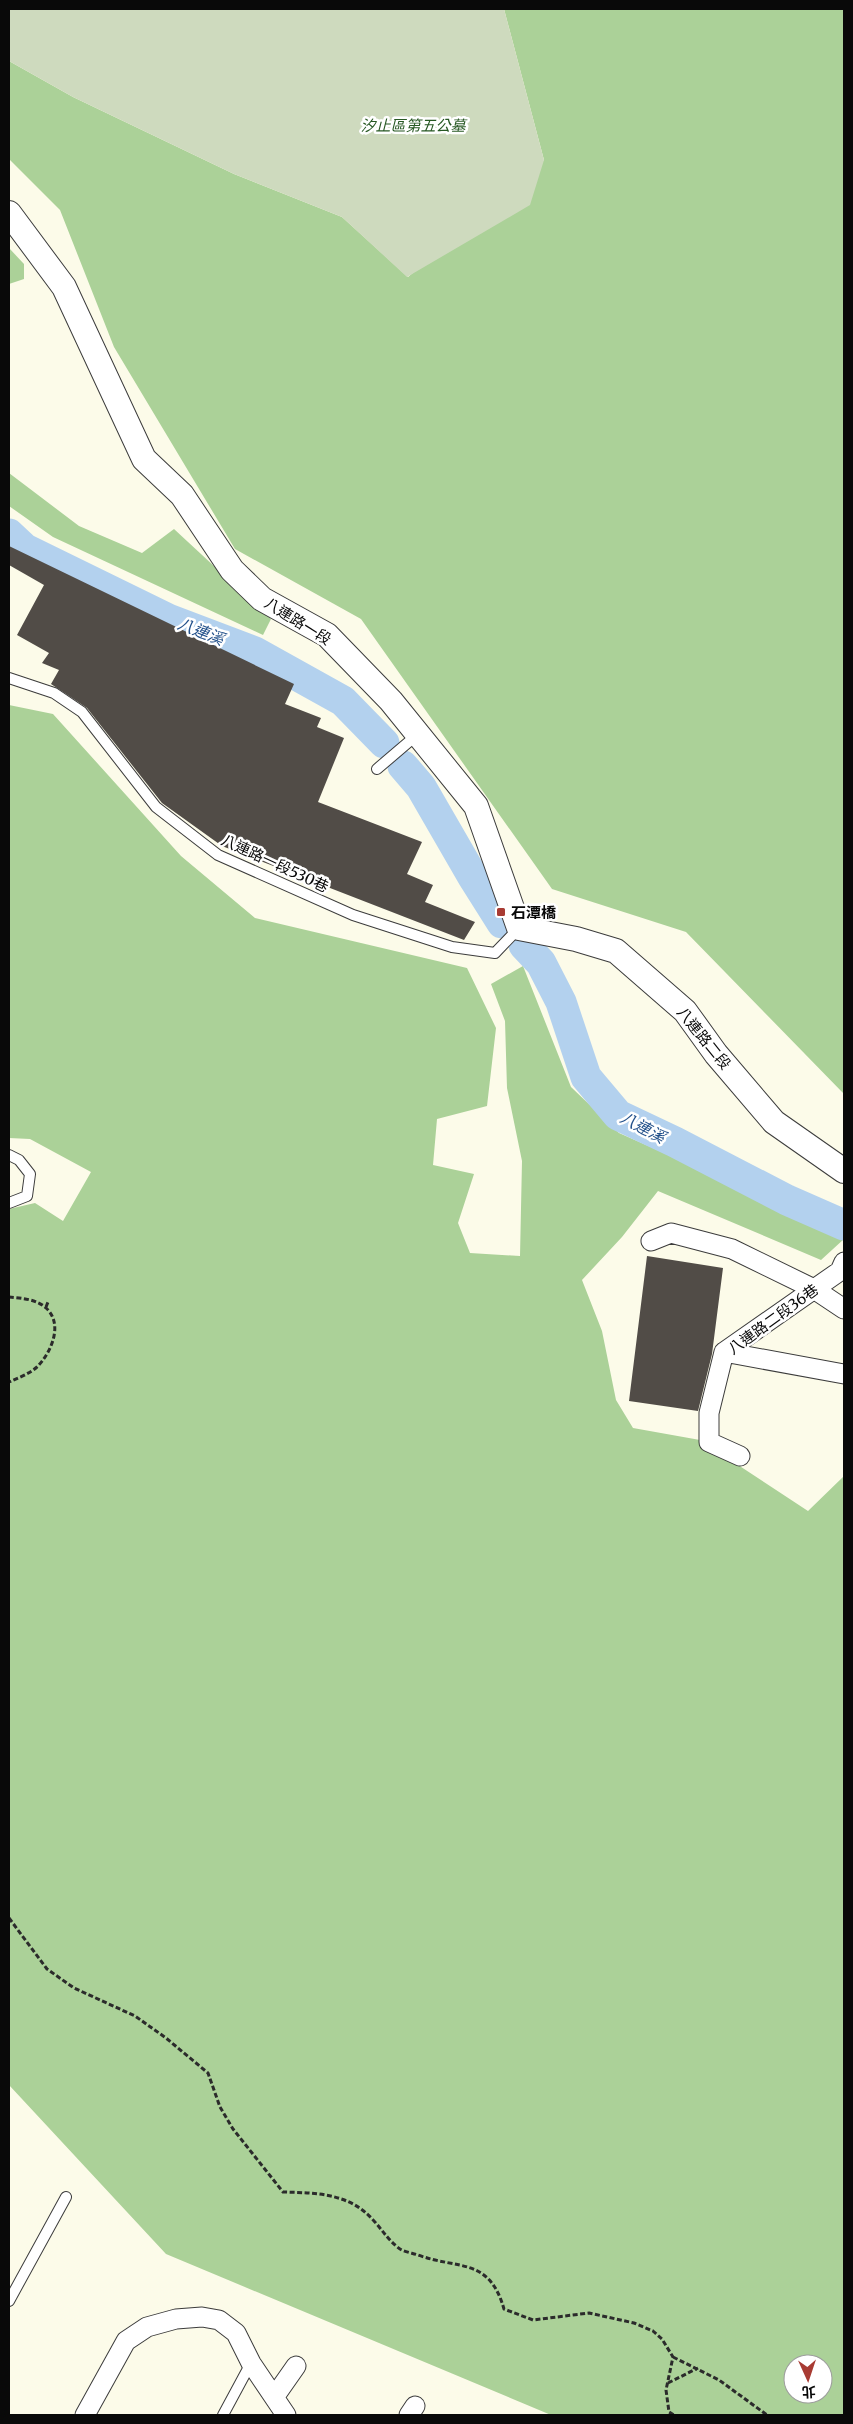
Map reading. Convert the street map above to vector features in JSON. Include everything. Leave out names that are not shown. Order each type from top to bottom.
[{"type":"street","name":"八連路一段","points":[[9,213],[64,287],[144,459],[182,494],[232,570],[262,599],[327,635],[391,701],[476,806],[519,928]]},
{"type":"street","name":"八連路二段","points":[[519,928],[576,939],[616,952],[685,1011],[716,1054],[774,1122],[844,1171]]},
{"type":"street","points":[[651,1241],[671,1233],[732,1249],[814,1289],[844,1309]]},
{"type":"street","name":"八連路二段36巷","points":[[740,1456],[709,1442],[709,1413],[724,1352],[840,1271],[844,1262]]},
{"type":"street","points":[[724,1352],[844,1374]]},
{"type":"street","points":[[85,2415],[126,2341],[147,2327],[176,2319],[202,2317],[219,2320],[236,2333],[251,2363],[286,2415]]},
{"type":"street","points":[[274,2396],[296,2366]]},
{"type":"lane","name":"八連路一段530巷","points":[[9,678],[54,693],[82,712],[156,806],[218,855],[353,916],[452,947],[495,952],[519,928]]},
{"type":"lane","points":[[376,769],[418,734]]},
{"type":"lane","points":[[9,1155],[19,1160],[30,1174],[27,1196],[9,1203]]},
{"type":"lane","points":[[9,2301],[66,2197]]},
{"type":"lane","points":[[223,2415],[251,2363]]},
{"type":"path","points":[[9,1297],[27,1299],[46,1307],[54,1319],[54,1338],[50,1350],[36,1368],[9,1382]]},
{"type":"path","points":[[46,1307],[48,1302]]},
{"type":"path","points":[[9,1918],[47,1969],[74,1988],[135,2016],[166,2038],[208,2073],[220,2107],[233,2130],[273,2182],[283,2192],[313,2192],[338,2196],[350,2202],[374,2221],[381,2231],[402,2250],[432,2261],[458,2264],[474,2269],[487,2277],[494,2284],[504,2309],[516,2315],[533,2320],[589,2314],[614,2318],[653,2331],[662,2339],[673,2356],[719,2380],[767,2415]]},
{"type":"path","points":[[673,2356],[666,2390],[669,2412],[674,2415]]},
{"type":"path","points":[[668,2383],[699,2368]]},
{"type":"green space","name":"汐止區第五公墓","points":[[9,9],[504,9],[544,160],[530,205],[407,277],[342,217],[234,174],[73,97],[9,61]]},
{"type":"green space","points":[[504,9],[844,9],[844,1094],[686,932],[552,889],[361,619],[235,549],[114,347],[60,210],[9,159],[9,61],[73,97],[234,174],[342,217],[408,277],[544,160]]},
{"type":"green space","points":[[9,248],[24,264],[24,279],[9,284]]},
{"type":"green space","points":[[9,473],[79,526],[142,553],[174,529],[271,619],[263,635],[53,537],[9,506]]},
{"type":"green space","points":[[9,705],[53,714],[181,856],[255,918],[467,968],[496,1028],[487,1106],[437,1119],[433,1165],[474,1174],[458,1223],[470,1253],[520,1256],[522,1161],[507,1088],[505,1021],[491,984],[523,966],[571,1087],[619,1133],[844,1239],[821,1260],[658,1191],[622,1237],[582,1280],[602,1331],[616,1400],[633,1428],[700,1440],[808,1511],[844,1476],[844,2415],[551,2415],[166,2254],[9,2085],[9,1209],[35,1203],[63,1221],[91,1172],[30,1139],[9,1138]]},
{"type":"building","points":[[9,546],[294,684],[285,704],[321,718],[317,727],[344,738],[318,802],[422,842],[407,874],[433,885],[425,902],[475,922],[464,940],[222,846],[162,803],[87,708],[51,684],[59,670],[42,663],[49,653],[17,635],[44,585],[9,565]]},
{"type":"building","points":[[647,1256],[723,1268],[712,1354],[698,1411],[629,1401]]},
{"type":"waterway","name":"八連溪","points":[[9,534],[25,549],[168,619],[255,652],[343,701],[384,743]]},
{"type":"waterway","name":"八連溪","points":[[403,766],[421,787],[502,923]]},
{"type":"waterway","name":"八連溪","points":[[524,945],[541,963],[561,1002],[586,1077],[618,1115],[787,1200],[844,1225]]},
{"type":"place","name":"石潭橋","points":[[501,912]]}]
